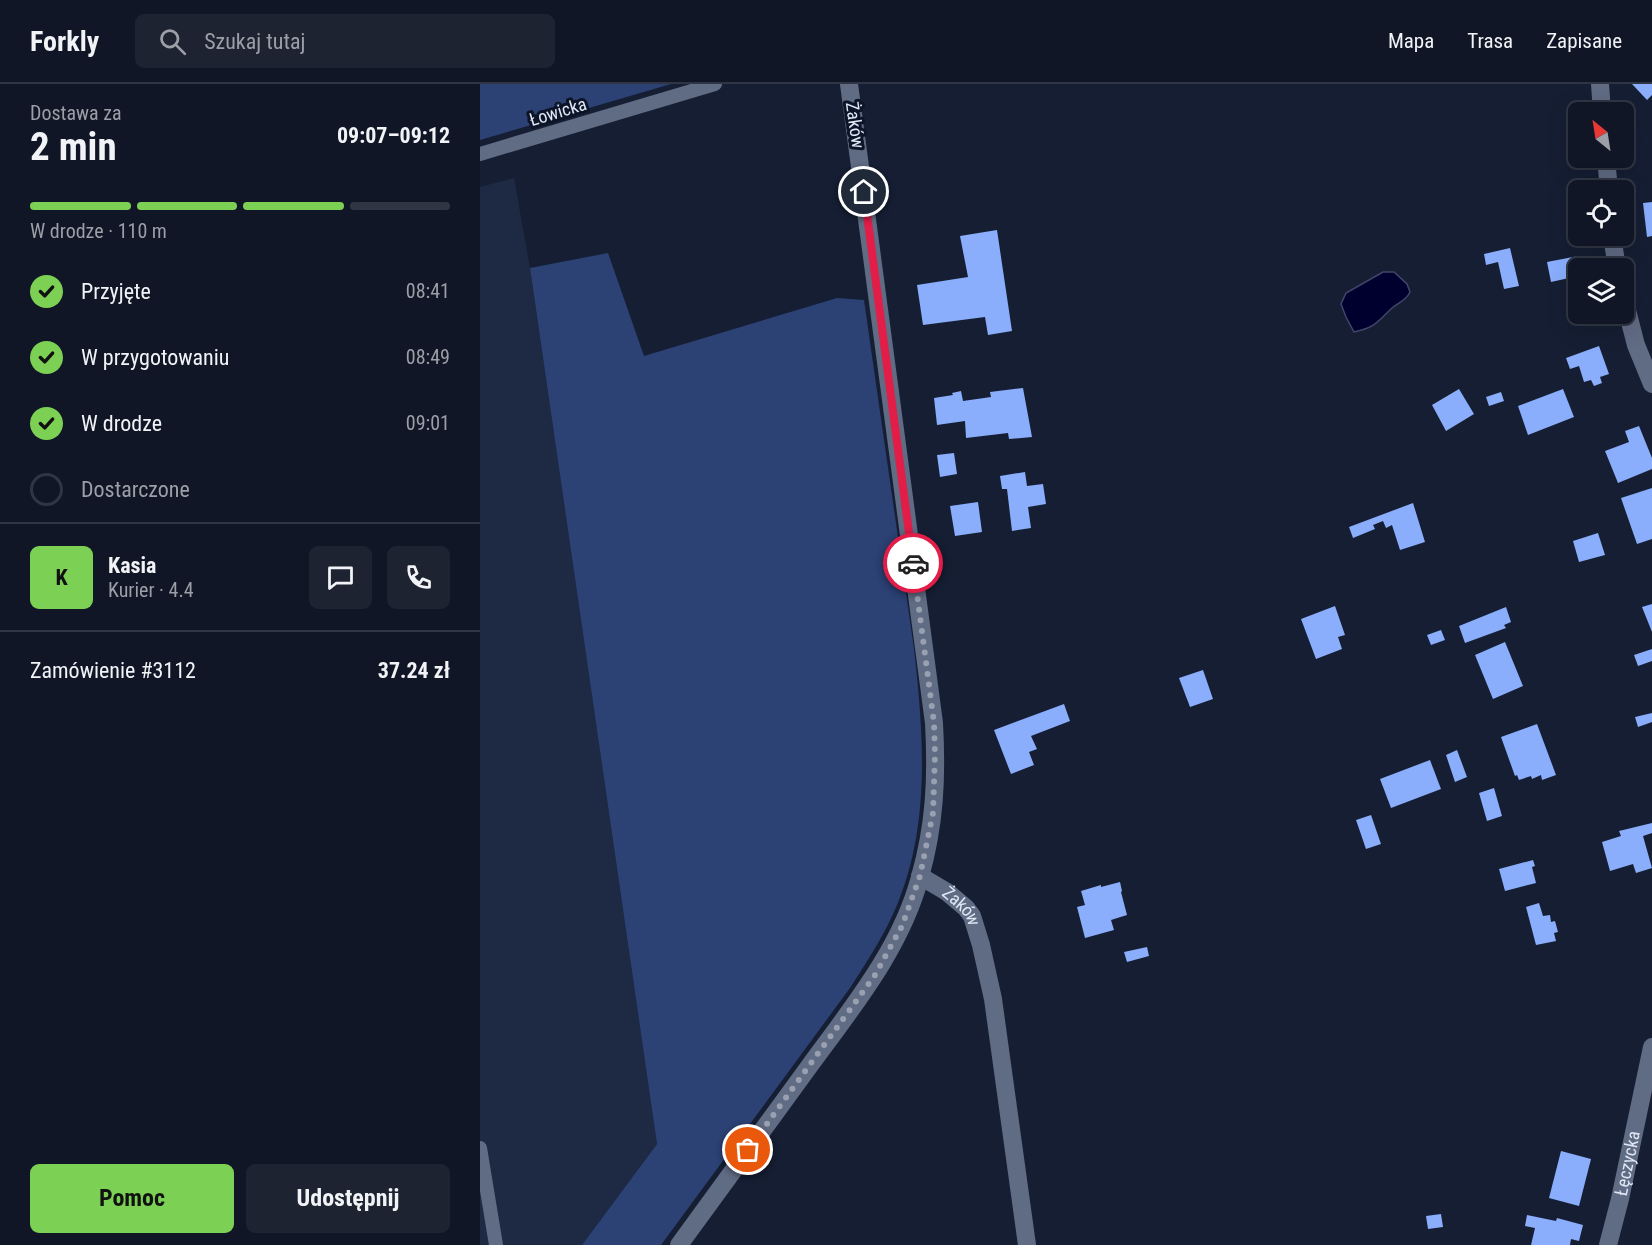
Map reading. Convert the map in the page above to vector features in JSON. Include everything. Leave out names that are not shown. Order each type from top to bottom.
[{"type":"street","name":"Żaków","points":[[849,84],[934,723],[933,813],[920,876],[947,892],[966,908],[972,916],[981,945],[993,999],[1027,1245]]},
{"type":"street","points":[[1600,84],[1601,102]]},
{"type":"street","points":[[1631,324],[1636,345],[1652,384]]},
{"type":"street","points":[[679,1245],[875,975],[902,926],[920,876]]},
{"type":"street","name":"Łęczycka","points":[[1608,1245],[1652,1047]]},
{"type":"lane","name":"Łowicka","points":[[480,154],[716,84]]},
{"type":"lane","points":[[480,1148],[496,1245]]},
{"type":"shaded area","points":[[480,84],[671,84],[480,140]]},
{"type":"shaded area","points":[[514,178],[530,268],[657,1144],[582,1245],[480,1245],[480,187]]},
{"type":"shaded area","points":[[608,253],[644,356],[837,298],[864,300],[914,649],[922,749],[922,782],[914,848],[906,880],[894,912],[874,951],[850,988],[661,1245],[582,1245],[657,1144],[530,268]]},
{"type":"shaded area","points":[[1383,272],[1394,272],[1407,284],[1410,292],[1375,324],[1354,332],[1341,304],[1346,293]]},
{"type":"building","points":[[1632,84],[1652,84],[1652,95],[1647,100]]},
{"type":"building","points":[[1652,202],[1652,236],[1647,237],[1643,203]]},
{"type":"building","points":[[997,230],[1012,331],[988,335],[985,317],[923,325],[917,285],[968,277],[960,236]]},
{"type":"building","points":[[1510,248],[1519,286],[1504,289],[1498,262],[1486,265],[1484,254]]},
{"type":"building","points":[[1578,256],[1578,258],[1568,258],[1568,278],[1551,282],[1547,262]]},
{"type":"building","points":[[1599,346],[1609,374],[1600,377],[1602,383],[1594,386],[1591,380],[1584,382],[1579,366],[1570,369],[1566,358]]},
{"type":"building","points":[[1023,388],[1032,437],[1009,439],[1008,433],[966,438],[965,421],[937,425],[934,398],[953,395],[952,393],[961,391],[963,401],[991,397],[990,392]]},
{"type":"building","points":[[1459,389],[1474,414],[1446,431],[1432,405]]},
{"type":"building","points":[[1563,389],[1574,417],[1528,435],[1518,406]]},
{"type":"building","points":[[1501,392],[1504,401],[1489,406],[1486,397]]},
{"type":"building","points":[[1639,426],[1652,458],[1652,469],[1618,483],[1605,451],[1629,442],[1625,431]]},
{"type":"building","points":[[954,453],[957,474],[940,477],[937,455]]},
{"type":"building","points":[[1025,472],[1027,486],[1043,484],[1046,504],[1028,507],[1031,528],[1012,531],[1007,489],[1002,489],[1000,476]]},
{"type":"building","points":[[1652,488],[1652,539],[1637,544],[1621,498]]},
{"type":"building","points":[[978,502],[982,532],[955,536],[950,506]]},
{"type":"building","points":[[1413,503],[1425,542],[1400,550],[1392,525],[1386,528],[1383,521],[1373,525],[1375,529],[1353,538],[1349,527]]},
{"type":"building","points":[[1598,533],[1605,555],[1579,562],[1573,541]]},
{"type":"building","points":[[1652,604],[1652,632],[1642,607]]},
{"type":"building","points":[[1335,606],[1345,635],[1338,637],[1342,649],[1316,659],[1301,619]]},
{"type":"building","points":[[1506,607],[1511,622],[1504,625],[1506,628],[1465,643],[1459,626]]},
{"type":"building","points":[[1441,630],[1445,640],[1431,645],[1427,635]]},
{"type":"building","points":[[1505,642],[1523,686],[1493,699],[1475,655]]},
{"type":"building","points":[[1652,649],[1652,661],[1638,666],[1634,655]]},
{"type":"building","points":[[1203,670],[1213,699],[1190,707],[1179,678]]},
{"type":"building","points":[[1064,704],[1070,721],[1031,736],[1037,749],[1029,752],[1034,765],[1011,774],[994,730]]},
{"type":"building","points":[[1652,713],[1652,722],[1638,727],[1635,717]]},
{"type":"building","points":[[1537,724],[1556,775],[1542,780],[1541,775],[1532,779],[1531,776],[1519,780],[1517,775],[1515,776],[1501,737]]},
{"type":"building","points":[[1457,750],[1467,777],[1455,782],[1446,755]]},
{"type":"building","points":[[1430,760],[1441,789],[1391,808],[1380,779]]},
{"type":"building","points":[[1494,788],[1502,816],[1487,821],[1479,793]]},
{"type":"building","points":[[1371,815],[1381,844],[1366,849],[1356,820]]},
{"type":"building","points":[[1652,823],[1652,833],[1643,836],[1652,868],[1636,873],[1633,864],[1610,871],[1602,842],[1621,836],[1619,831]]},
{"type":"building","points":[[1533,860],[1535,866],[1532,867],[1536,883],[1505,891],[1499,869]]},
{"type":"building","points":[[1120,882],[1127,915],[1111,920],[1114,930],[1085,938],[1077,907],[1085,905],[1081,891]]},
{"type":"building","points":[[1539,903],[1543,916],[1550,915],[1551,922],[1555,921],[1558,932],[1554,933],[1556,941],[1536,945],[1526,907]]},
{"type":"building","points":[[1147,947],[1149,956],[1127,962],[1124,952]]},
{"type":"building","points":[[1561,1151],[1591,1159],[1579,1206],[1549,1198]]},
{"type":"building","points":[[1441,1214],[1443,1227],[1428,1229],[1426,1216]]},
{"type":"building","points":[[1527,1215],[1556,1221],[1557,1218],[1583,1225],[1579,1241],[1571,1239],[1570,1245],[1531,1245],[1535,1228],[1525,1226]]},
{"type":"way so far","points":[[748,1150],[875,975],[902,926],[920,876],[933,813],[935,754],[934,723],[913,563]]},
{"type":"route","points":[[864,192],[913,563]]}]
